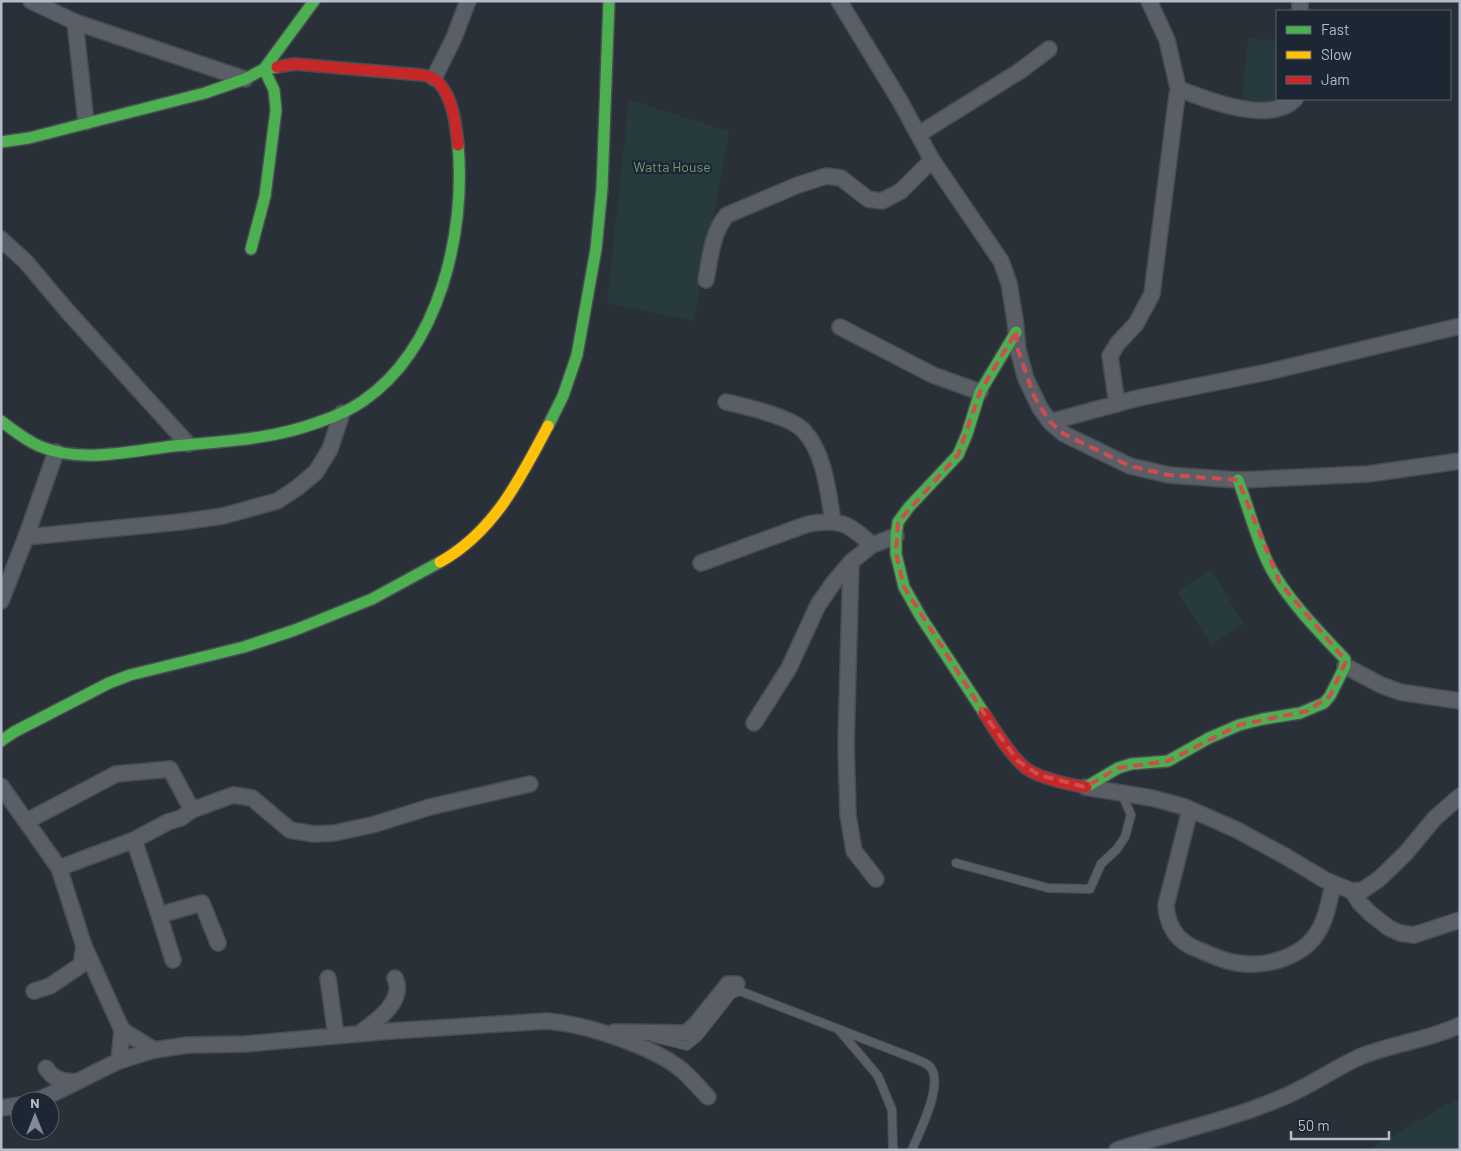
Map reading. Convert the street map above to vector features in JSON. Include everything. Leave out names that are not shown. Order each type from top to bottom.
[{"type":"street","points":[[31,1],[75,22],[245,78]]},
{"type":"street","points":[[264,69],[314,1]]},
{"type":"street","points":[[434,78],[453,40],[468,1]]},
{"type":"street","points":[[1,741],[14,732],[108,683],[130,675],[244,647],[295,630],[372,599],[458,552],[480,533],[508,498],[526,468],[563,396],[577,355],[596,249],[602,188],[608,1]]},
{"type":"street","points":[[838,1],[919,134],[932,160],[1001,261],[1008,283],[1018,350],[1026,379],[1040,408],[1050,422],[1064,434],[1130,466],[1169,475],[1238,480],[1368,474],[1460,461]]},
{"type":"street","points":[[1117,404],[1110,356],[1118,343],[1136,324],[1152,294],[1176,98],[1179,92],[1167,40],[1149,1]]},
{"type":"street","points":[[75,22],[86,122]]},
{"type":"street","points":[[919,134],[1020,70],[1049,49]]},
{"type":"street","points":[[1,142],[29,138],[86,122],[205,94],[264,69],[295,64],[422,75],[434,78],[448,97],[458,133],[459,199],[450,257],[432,314],[399,366],[374,393],[342,413],[308,426],[260,438],[188,444],[124,453],[74,455],[56,452],[33,444],[1,421]]},
{"type":"street","points":[[251,249],[265,196],[276,110],[274,90],[264,69]]},
{"type":"street","points":[[1179,92],[1184,91],[1214,102],[1262,112],[1276,110],[1290,104],[1294,100]]},
{"type":"street","points":[[706,280],[720,222],[727,215],[798,185],[826,176],[841,178],[868,199],[882,201],[901,191],[932,160]]},
{"type":"street","points":[[1,239],[26,262],[69,313],[188,444]]},
{"type":"street","points":[[840,326],[933,375],[980,392]]},
{"type":"street","points":[[1050,422],[1117,404],[1272,371],[1460,326]]},
{"type":"street","points":[[1016,332],[980,392],[967,434],[958,455],[909,507],[898,522],[896,554],[904,587],[921,617],[989,721],[1018,761],[1039,775],[1084,787],[1152,798],[1190,810],[1237,830],[1333,884],[1352,891],[1363,890],[1379,879],[1405,854],[1434,818],[1460,796]]},
{"type":"street","points":[[726,402],[776,416],[803,430],[813,444],[821,463],[833,521]]},
{"type":"street","points":[[26,537],[223,516],[277,501],[297,488],[316,472],[330,449],[342,413]]},
{"type":"street","points":[[1,600],[56,452]]},
{"type":"street","points":[[1084,787],[1118,768],[1132,764],[1168,761],[1208,738],[1239,725],[1307,711],[1324,703],[1330,696],[1345,666],[1344,656],[1318,631],[1280,583],[1268,563],[1238,480]]},
{"type":"street","points":[[701,563],[808,524],[833,521],[853,528],[872,545]]},
{"type":"street","points":[[754,723],[789,668],[818,605],[834,582],[851,562],[872,545],[896,536]]},
{"type":"street","points":[[851,562],[846,744],[848,815],[854,851],[876,879]]},
{"type":"street","points":[[1345,666],[1380,685],[1400,692],[1460,701]]},
{"type":"street","points":[[27,821],[116,774],[170,769],[192,810]]},
{"type":"street","points":[[59,868],[134,840],[168,822],[182,818],[192,810],[233,795],[252,798],[290,830],[314,834],[334,833],[430,807],[530,784]]},
{"type":"street","points":[[1,786],[59,868],[84,946],[122,1030],[119,1061]]},
{"type":"street","points":[[1190,810],[1166,905],[1168,920],[1172,928],[1183,942],[1190,946],[1235,963],[1260,964],[1284,958],[1304,947],[1318,932],[1325,915],[1333,884]]},
{"type":"street","points":[[134,840],[160,915],[173,960]]},
{"type":"street","points":[[1352,891],[1371,914],[1389,928],[1400,933],[1414,935],[1460,920]]},
{"type":"street","points":[[160,915],[202,904],[218,943]]},
{"type":"street","points":[[34,991],[50,986],[81,965],[84,946]]},
{"type":"street","points":[[328,978],[336,1036]]},
{"type":"street","points":[[359,1034],[378,1020],[393,1001],[397,991],[395,978]]},
{"type":"street","points":[[610,1033],[686,1032],[696,1024],[728,984],[737,984]]},
{"type":"street","points":[[59,1091],[119,1061],[154,1050],[188,1045],[245,1044],[547,1021],[569,1023],[610,1033],[661,1056],[683,1071],[708,1097]]},
{"type":"street","points":[[1117,1150],[1250,1111],[1284,1097],[1361,1056],[1390,1046],[1444,1032],[1460,1025]]},
{"type":"street","points":[[122,1030],[154,1050]]},
{"type":"street","points":[[46,1068],[50,1075],[59,1080],[76,1082]]},
{"type":"lane","points":[[956,863],[1048,888],[1090,889],[1101,864],[1117,849],[1125,837],[1131,816],[1122,794]]},
{"type":"lane","points":[[610,1033],[654,1038],[686,1046],[698,1037],[732,994],[740,992],[837,1028],[929,1065],[935,1078],[932,1100],[912,1150]]},
{"type":"lane","points":[[837,1028],[878,1076],[892,1110],[893,1150]]},
{"type":"highlighted area","points":[[1016,332],[1018,350],[1034,396],[1050,422],[1064,434],[1130,466],[1169,475],[1238,480],[1280,583],[1346,661],[1330,696],[1307,711],[1239,725],[1168,761],[1118,768],[1085,787],[1039,775],[1018,761],[989,721],[904,587],[896,554],[898,522],[958,455],[980,392]]},
{"type":"green space","points":[[1248,38],[1276,41],[1276,100],[1280,100],[1280,103],[1242,100]]},
{"type":"green space","name":"Watta House","points":[[629,99],[729,132],[694,321],[607,303]]},
{"type":"green space","points":[[1211,570],[1244,624],[1211,645],[1177,591]]},
{"type":"green space","points":[[1460,1097],[1460,1150],[1368,1150]]},
{"type":"traffic: fast","points":[[1,142],[29,138],[205,93],[245,79],[264,69],[314,1]]},
{"type":"traffic: fast","points":[[548,426],[563,396],[577,355],[596,249],[602,188],[609,1]]},
{"type":"traffic: fast","points":[[251,249],[265,196],[276,110],[274,90],[264,69],[277,67]]},
{"type":"traffic: fast","points":[[1,421],[19,435],[39,446],[72,454],[106,455],[247,439],[283,433],[330,418],[363,401],[390,378],[411,351],[429,320],[442,286],[452,250],[457,214],[458,145]]},
{"type":"traffic: fast","points":[[984,713],[921,617],[904,587],[896,554],[896,536],[898,522],[909,507],[958,455],[967,434],[980,392],[1016,332]]},
{"type":"traffic: fast","points":[[1086,787],[1118,768],[1131,764],[1168,761],[1209,738],[1239,725],[1300,713],[1324,703],[1330,696],[1345,666],[1345,659],[1303,614],[1275,576],[1260,543],[1238,480]]},
{"type":"traffic: fast","points":[[1,741],[14,732],[109,683],[130,675],[244,647],[295,630],[372,599],[440,562]]},
{"type":"traffic: slow","points":[[440,562],[459,550],[491,520],[516,484],[548,426]]},
{"type":"traffic: jam","points":[[277,67],[295,64],[422,75],[432,78],[437,81],[447,95],[455,120],[458,145]]},
{"type":"traffic: jam","points":[[984,713],[1009,751],[1027,769],[1047,778],[1086,787]]}]
